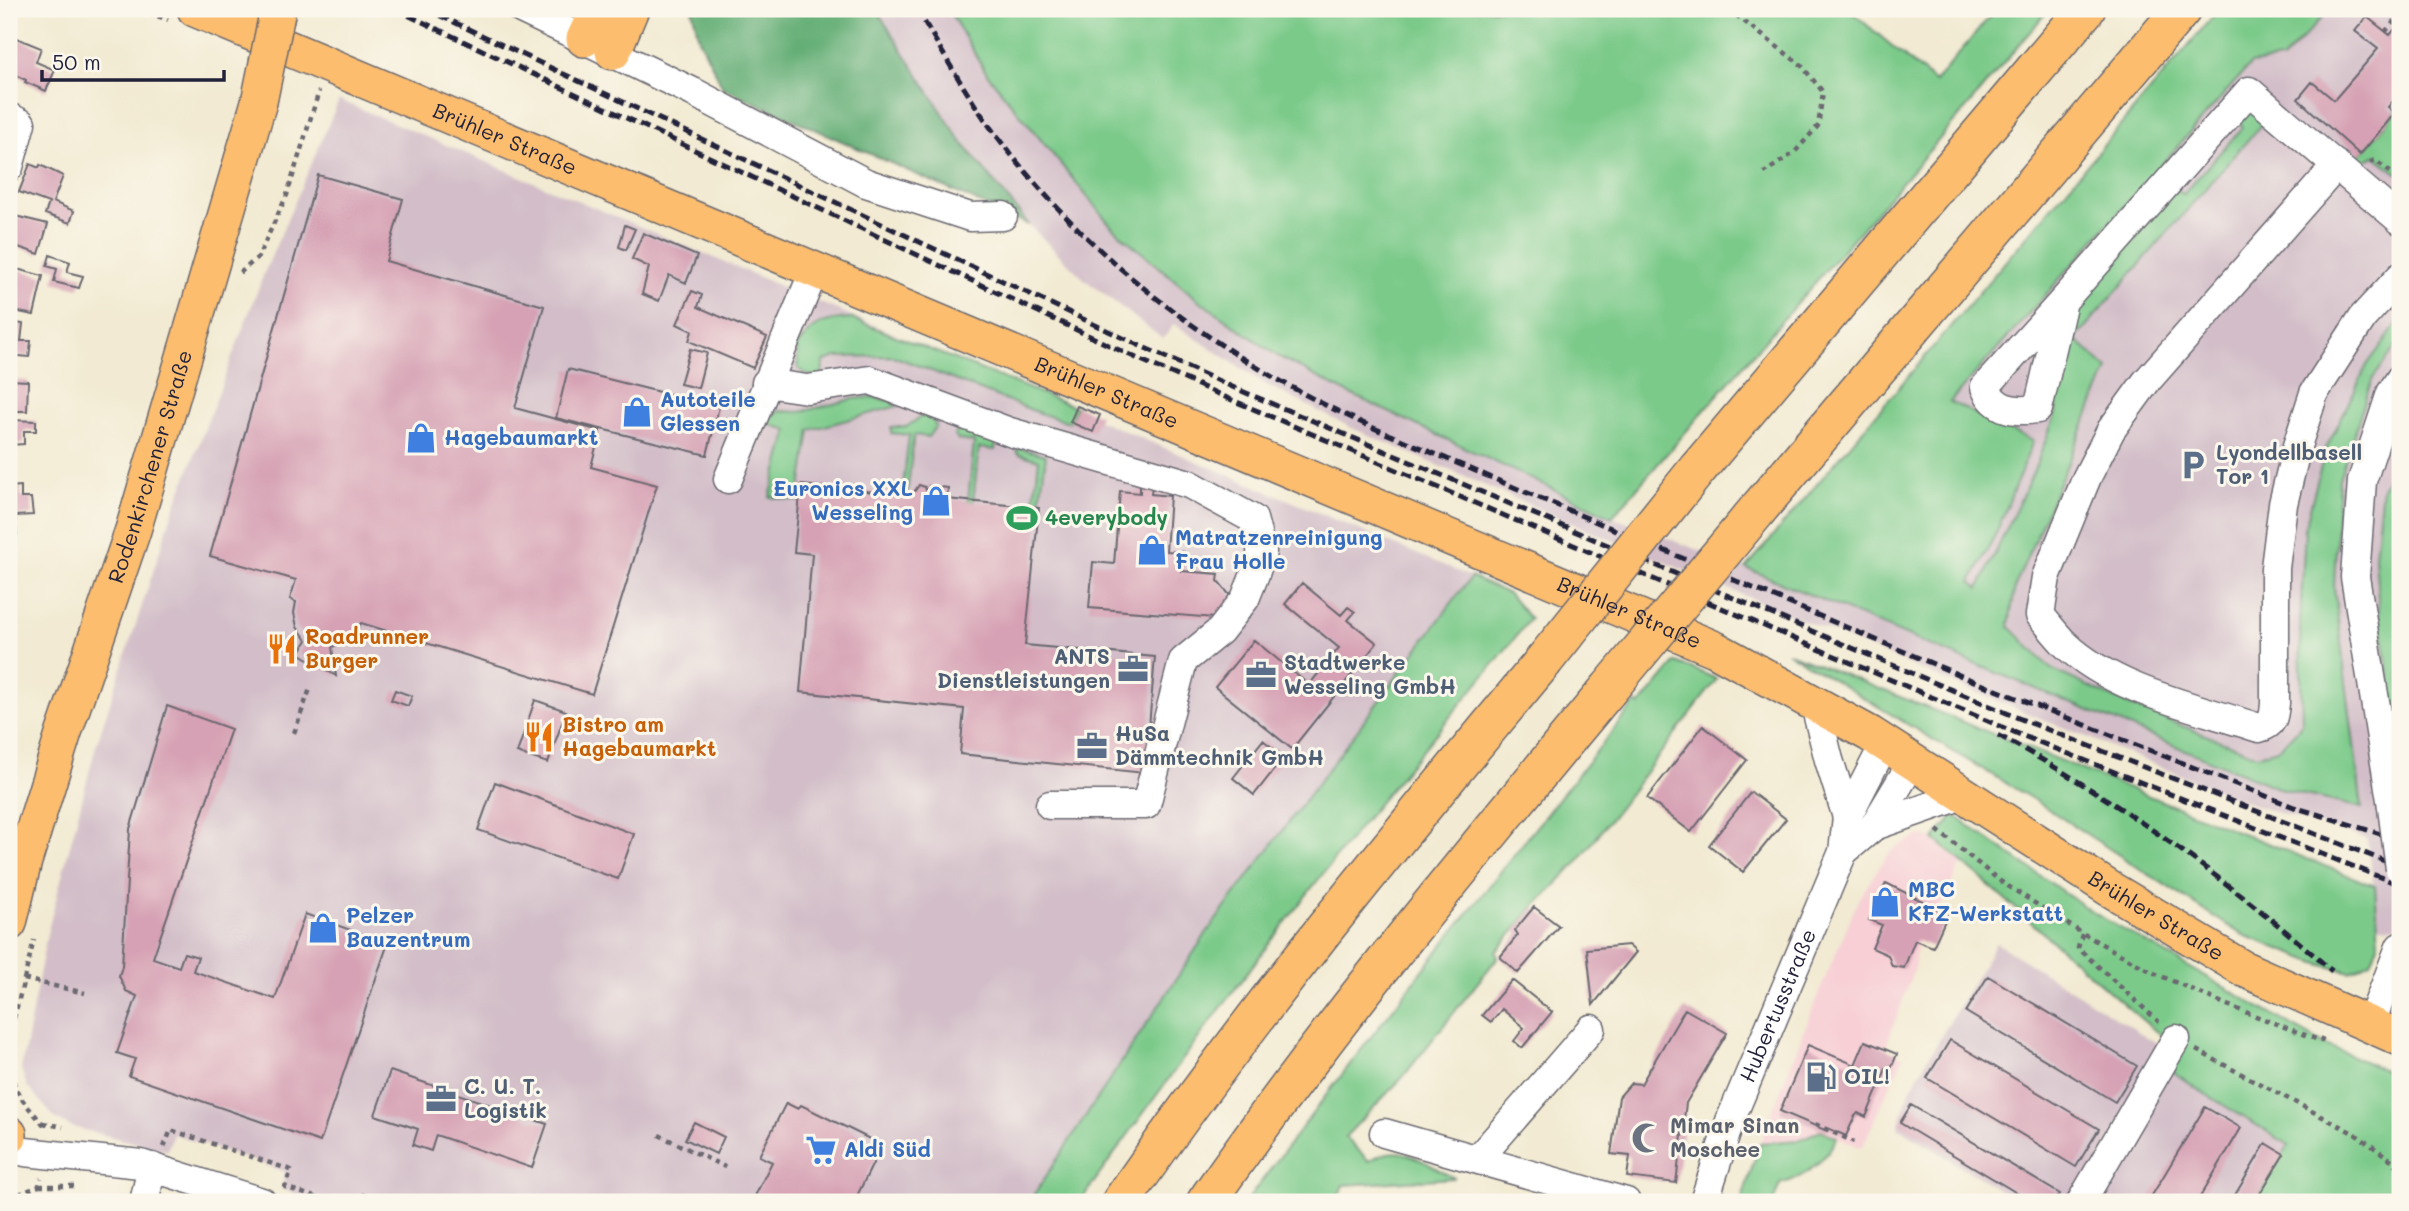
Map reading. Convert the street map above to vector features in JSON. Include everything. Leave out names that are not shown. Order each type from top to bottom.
[{"type":"highway","points":[[1121,1202],[1178,1120],[1380,858],[1696,471],[2086,9]]},
{"type":"highway","points":[[1206,1202],[1240,1153],[1431,903],[1759,508],[2182,9]]},
{"type":"main road","name":"Brühler Straße","points":[[195,9],[1715,649],[1814,701],[1899,752],[2110,890],[2244,969],[2385,1031]]},
{"type":"main road","name":"Rodenkirchener Straße","points":[[9,923],[24,860],[64,732],[141,503],[259,102],[278,9]]},
{"type":"main road","points":[[598,33],[631,9]]},
{"type":"street","points":[[521,9],[598,33],[693,92],[866,183],[970,218],[1003,216]]},
{"type":"street","points":[[2063,301],[2249,91],[2400,220]]},
{"type":"street","points":[[9,117],[21,123],[9,167]]},
{"type":"street","points":[[2337,165],[2146,382],[2111,430],[2087,477],[2046,577],[2040,615],[2066,645],[2108,675],[2164,698],[2259,728],[2267,726],[2274,719],[2275,568],[2283,504],[2297,446],[2314,393],[2363,317],[2400,277]]},
{"type":"street","points":[[729,479],[814,271]]},
{"type":"street","points":[[2400,379],[2391,393],[2362,481],[2355,577],[2400,869]]},
{"type":"street","points":[[766,383],[807,389],[870,380],[1010,432],[1189,484],[1253,519],[1262,552],[1255,574],[1245,599],[1220,631],[1183,661],[1146,805],[1050,805]]},
{"type":"street","points":[[1814,701],[1847,817]]},
{"type":"street","name":"Hubertusstraße","points":[[1704,1202],[1730,1121],[1843,852],[1847,817],[1899,752]]},
{"type":"street","name":"Hubertusstraße","points":[[1843,852],[1874,827],[1899,752]]},
{"type":"street","points":[[1874,827],[1963,795]]},
{"type":"street","points":[[2385,1031],[2400,947]]},
{"type":"street","points":[[1478,1159],[1591,1029]]},
{"type":"street","points":[[2081,1202],[2176,1039]]},
{"type":"street","points":[[1384,1133],[1626,1202]]},
{"type":"street","points":[[9,1148],[141,1164],[262,1202]]},
{"type":"street","points":[[144,1202],[152,1167]]},
{"type":"path","points":[[1728,9],[1801,65],[1823,92],[1818,126],[1795,152],[1764,173]]},
{"type":"path","points":[[2385,32],[2400,14]]},
{"type":"path","points":[[240,274],[258,257],[287,195],[321,82]]},
{"type":"path","points":[[294,733],[311,686]]},
{"type":"path","points":[[1936,829],[2000,881],[2082,933],[2152,972],[2227,1005],[2321,1041]]},
{"type":"path","points":[[2082,933],[2078,948],[2176,1039],[2355,1134],[2400,1169]]},
{"type":"path","points":[[24,979],[85,993]]},
{"type":"path","points":[[1815,1124],[1854,1142]]},
{"type":"path","points":[[659,1135],[725,1167]]},
{"type":"path","points":[[357,1202],[360,1194],[383,1202]]},
{"type":"shaded area","points":[[876,9],[948,9],[987,74],[1279,357],[1344,391],[1612,517],[1832,604],[1949,402],[2251,64],[2282,60],[2330,9],[2400,9],[2400,927],[2379,926],[2367,839],[2268,810],[1943,679],[1595,533],[1352,428],[1267,385],[1174,324],[1163,339],[1083,278],[1029,225],[960,140]]},
{"type":"shaded area","points":[[339,100],[1471,577],[1210,928],[1029,1202],[376,1202],[363,1198],[361,1202],[319,1202],[281,1189],[286,1172],[173,1134],[167,1151],[69,1126],[55,1118],[27,1086],[21,1069],[47,934],[96,746],[170,520],[265,271]]},
{"type":"shaded area","points":[[1918,836],[1933,840],[1962,863],[1939,909],[1948,914],[1933,947],[1917,941],[1914,969],[1885,1049],[1903,1057],[1862,1148],[1820,1130],[1799,1140],[1760,1143],[1859,898],[1886,857],[1896,847]]},
{"type":"shaded area","points":[[1996,943],[2163,1047],[2075,1202],[2019,1202],[1898,1127],[1911,1088]]},
{"type":"shaded area","points":[[2168,1067],[2194,1087],[2290,1145],[2255,1202],[2090,1202]]},
{"type":"green space","points":[[692,9],[876,9],[960,140],[1029,225],[723,88],[699,39]]},
{"type":"green space","points":[[948,9],[1848,9],[1935,82],[1996,9],[2049,9],[1612,517],[1344,391],[1279,357],[1197,299],[1113,228],[987,74]]},
{"type":"green space","points":[[2219,9],[2330,9],[2282,60],[2251,64],[1950,402],[2033,441],[1998,529],[1971,582],[1979,588],[2033,473],[2056,413],[2067,318],[2175,190],[2183,194],[2243,127],[2233,114],[2244,107],[2266,119],[2075,339],[2108,369],[2015,586],[2009,626],[2051,669],[2128,705],[2257,755],[2280,748],[2302,724],[2300,623],[2305,528],[2325,451],[2367,365],[2400,320],[2400,341],[2372,380],[2339,479],[2334,588],[2362,808],[2283,790],[1746,568]]},
{"type":"green space","points":[[2400,107],[2400,175],[2375,156],[2361,163],[2357,159]]},
{"type":"green space","points":[[850,318],[1076,407],[1070,422],[1042,414],[893,356],[836,357],[823,362],[822,379],[805,374],[798,368],[797,346],[809,333],[819,324]]},
{"type":"green space","points":[[872,397],[890,401],[898,406],[810,430],[799,501],[770,497],[788,430],[767,424],[777,411],[800,412]]},
{"type":"green space","points":[[924,415],[929,415],[936,426],[928,437],[914,435],[907,495],[902,495],[909,435],[891,433],[891,427],[906,427]]},
{"type":"green space","points":[[959,426],[996,442],[995,450],[979,448],[973,502],[968,502],[974,442],[958,440],[955,436]]},
{"type":"green space","points":[[1019,448],[1046,455],[1039,508],[1033,507],[1039,460],[1019,454]]},
{"type":"green space","points":[[2400,459],[2400,737],[2379,613],[2375,556],[2382,487]]},
{"type":"green space","points":[[1471,577],[1509,594],[1530,619],[1287,920],[1080,1202],[1029,1202],[1210,928]]},
{"type":"green space","points":[[1787,652],[2375,886],[2379,942],[2371,962],[2350,972],[2319,964],[2241,934],[2034,800]]},
{"type":"green space","points":[[1676,662],[1717,679],[1576,864],[1496,952],[1498,957],[1402,1078],[1345,1137],[1369,1161],[1392,1152],[1403,1153],[1455,1178],[1343,1185],[1336,1202],[1246,1202],[1536,827],[1635,703],[1640,705]]},
{"type":"green space","points":[[1954,815],[2089,910],[2324,1044],[2400,1077],[2400,1202],[2255,1202],[2289,1145],[2194,1087],[2168,1067],[2178,1049],[1934,839]]},
{"type":"green space","points":[[1820,1130],[1837,1137],[1814,1167],[1780,1184],[1773,1202],[1741,1202],[1760,1143],[1799,1140]]},
{"type":"building","points":[[2367,17],[2390,35],[2400,23],[2400,93],[2388,107],[2395,113],[2360,155],[2298,99],[2312,82],[2334,100],[2378,49],[2355,31]]},
{"type":"building","points":[[9,35],[41,48],[36,62],[55,70],[46,91],[13,74],[12,77],[9,76]]},
{"type":"building","points":[[30,164],[39,168],[40,165],[63,176],[53,202],[74,211],[70,223],[45,214],[49,203],[19,192]]},
{"type":"building","name":"Hagebaumarkt","points":[[318,175],[403,199],[386,261],[544,306],[515,408],[600,431],[591,467],[657,485],[592,694],[361,623],[351,639],[332,647],[336,676],[299,653],[307,640],[297,627],[294,613],[296,602],[290,599],[296,580],[210,556]]},
{"type":"building","points":[[11,215],[48,224],[39,254],[9,244]]},
{"type":"building","points":[[625,225],[635,229],[626,250],[619,247]]},
{"type":"building","points":[[643,233],[697,256],[686,283],[669,275],[659,301],[642,294],[649,267],[632,259]]},
{"type":"building","points":[[50,255],[70,262],[67,272],[83,276],[79,288],[54,282],[57,269],[47,266]]},
{"type":"building","points":[[9,267],[43,276],[34,315],[9,310]]},
{"type":"building","points":[[692,291],[702,295],[698,307],[767,337],[753,368],[689,341],[692,331],[677,324]]},
{"type":"building","points":[[9,322],[23,324],[21,341],[31,341],[29,357],[9,355]]},
{"type":"building","points":[[690,349],[707,353],[698,388],[680,384]]},
{"type":"building","name":"Autoteile Glessen","points":[[568,369],[719,407],[707,455],[556,418]]},
{"type":"building","points":[[9,380],[28,381],[27,411],[9,411]]},
{"type":"building","points":[[1077,406],[1100,415],[1093,432],[1070,422]]},
{"type":"building","points":[[9,420],[36,421],[36,431],[24,431],[24,444],[9,445]]},
{"type":"building","points":[[1140,484],[1152,485],[1151,494],[1170,496],[1166,551],[1184,552],[1182,571],[1219,574],[1218,581],[1233,599],[1216,613],[1215,618],[1089,608],[1093,562],[1114,564],[1120,491],[1140,493]]},
{"type":"building","points":[[801,485],[907,495],[914,492],[919,485],[926,490],[929,490],[929,486],[948,488],[947,499],[1039,508],[1025,645],[1155,657],[1145,773],[960,754],[964,709],[800,692],[812,554],[794,552]]},
{"type":"building","points":[[21,486],[21,498],[31,498],[33,515],[15,516],[17,535],[9,536],[9,487]]},
{"type":"building","name":"Stadtwerke Wesseling GmbH","points":[[1302,583],[1341,615],[1348,607],[1355,612],[1348,620],[1377,643],[1292,749],[1215,687],[1254,640],[1309,685],[1339,648],[1285,604]]},
{"type":"building","points":[[395,690],[412,696],[408,706],[391,700]]},
{"type":"building","name":"Bistro am Hagebaumarkt","points":[[535,700],[566,711],[548,763],[517,753]]},
{"type":"building","name":"Pelzer Bauzentrum","points":[[167,706],[231,729],[153,958],[179,967],[184,953],[198,957],[193,971],[275,999],[305,914],[388,943],[320,1142],[129,1076],[135,1059],[117,1053],[137,996],[126,991],[119,976],[122,966],[130,829]]},
{"type":"building","points":[[1703,726],[1747,760],[1691,832],[1647,798]]},
{"type":"building","points":[[1263,740],[1284,757],[1254,795],[1233,778]]},
{"type":"building","points":[[495,782],[634,834],[618,879],[478,830]]},
{"type":"building","points":[[1751,792],[1786,819],[1743,872],[1709,845]]},
{"type":"building","points":[[1886,883],[1948,914],[1933,947],[1915,940],[1904,968],[1892,966],[1888,955],[1872,948],[1882,925],[1869,920]]},
{"type":"building","points":[[1534,907],[1559,926],[1518,973],[1500,957],[1518,935],[1515,930]]},
{"type":"building","points":[[1628,945],[1636,952],[1593,1005],[1587,949]]},
{"type":"building","points":[[1988,976],[2137,1066],[2115,1102],[1966,1012]]},
{"type":"building","points":[[1512,980],[1552,1012],[1522,1048],[1514,1041],[1524,1028],[1502,1009],[1491,1022],[1482,1015]]},
{"type":"building","points":[[1685,1009],[1727,1033],[1686,1103],[1676,1183],[1627,1177],[1630,1156],[1611,1154],[1619,1097],[1631,1083],[1641,1084]]},
{"type":"building","points":[[1950,1040],[2099,1129],[2076,1167],[1927,1078]]},
{"type":"building","points":[[1865,1041],[1897,1054],[1890,1071],[1886,1069],[1866,1117],[1858,1113],[1846,1136],[1780,1111],[1808,1045],[1855,1065]]},
{"type":"building","points":[[390,1071],[547,1124],[532,1168],[436,1135],[431,1151],[413,1145],[418,1129],[375,1115]]},
{"type":"building","name":"Aldi Süd","points":[[786,1103],[798,1109],[801,1105],[882,1145],[854,1202],[752,1202],[772,1162],[759,1156]]},
{"type":"building","points":[[1911,1105],[2060,1194],[2055,1202],[2032,1202],[1900,1123]]},
{"type":"building","points":[[2205,1107],[2241,1128],[2197,1202],[2148,1202]]},
{"type":"building","points":[[694,1122],[724,1137],[716,1154],[685,1139]]},
{"type":"building","points":[[2266,1143],[2284,1154],[2255,1202],[2249,1202],[2235,1195]]},
{"type":"railway","points":[[395,9],[1132,356],[1232,400],[2021,735],[2400,885]]},
{"type":"railway","points":[[426,9],[1136,344],[1237,389],[2028,722],[2400,867]]},
{"type":"railway","points":[[917,9],[993,131],[1073,224],[1165,305],[1266,373],[1376,429],[1976,682],[2294,807],[2400,840]]},
{"type":"railway","points":[[1998,735],[2043,760],[2172,844],[2254,905],[2332,971]]},
{"type":"place","name":"Autoteile Glessen","points":[[637,412]]},
{"type":"place","name":"Hagebaumarkt","points":[[421,438]]},
{"type":"place","name":"Lyondellbasell Tor 1","points":[[2193,465]]},
{"type":"place","name":"Euronics XXL Wesseling","points":[[936,501]]},
{"type":"place","name":"4everybody","points":[[1022,518]]},
{"type":"place","name":"Matratzenreinigung Frau Holle","points":[[1152,550]]},
{"type":"place","name":"Roadrunner Burger","points":[[282,649]]},
{"type":"place","name":"ANTS Dienstleistungen","points":[[1133,669]]},
{"type":"place","name":"Stadtwerke Wesseling GmbH","points":[[1261,675]]},
{"type":"place","name":"Bistro am Hagebaumarkt","points":[[539,737]]},
{"type":"place","name":"HuSa Dämmtechnik GmbH","points":[[1092,746]]},
{"type":"place","name":"MBC KFZ-Werkstatt","points":[[1885,902]]},
{"type":"place","name":"Pelzer Bauzentrum","points":[[323,928]]},
{"type":"place","name":"OIL!","points":[[1821,1077]]},
{"type":"place","name":"C. U. T. Logistik","points":[[441,1099]]},
{"type":"place","name":"Mimar Sinan Moschee","points":[[1647,1138]]},
{"type":"place","name":"Aldi Süd","points":[[821,1150]]}]
